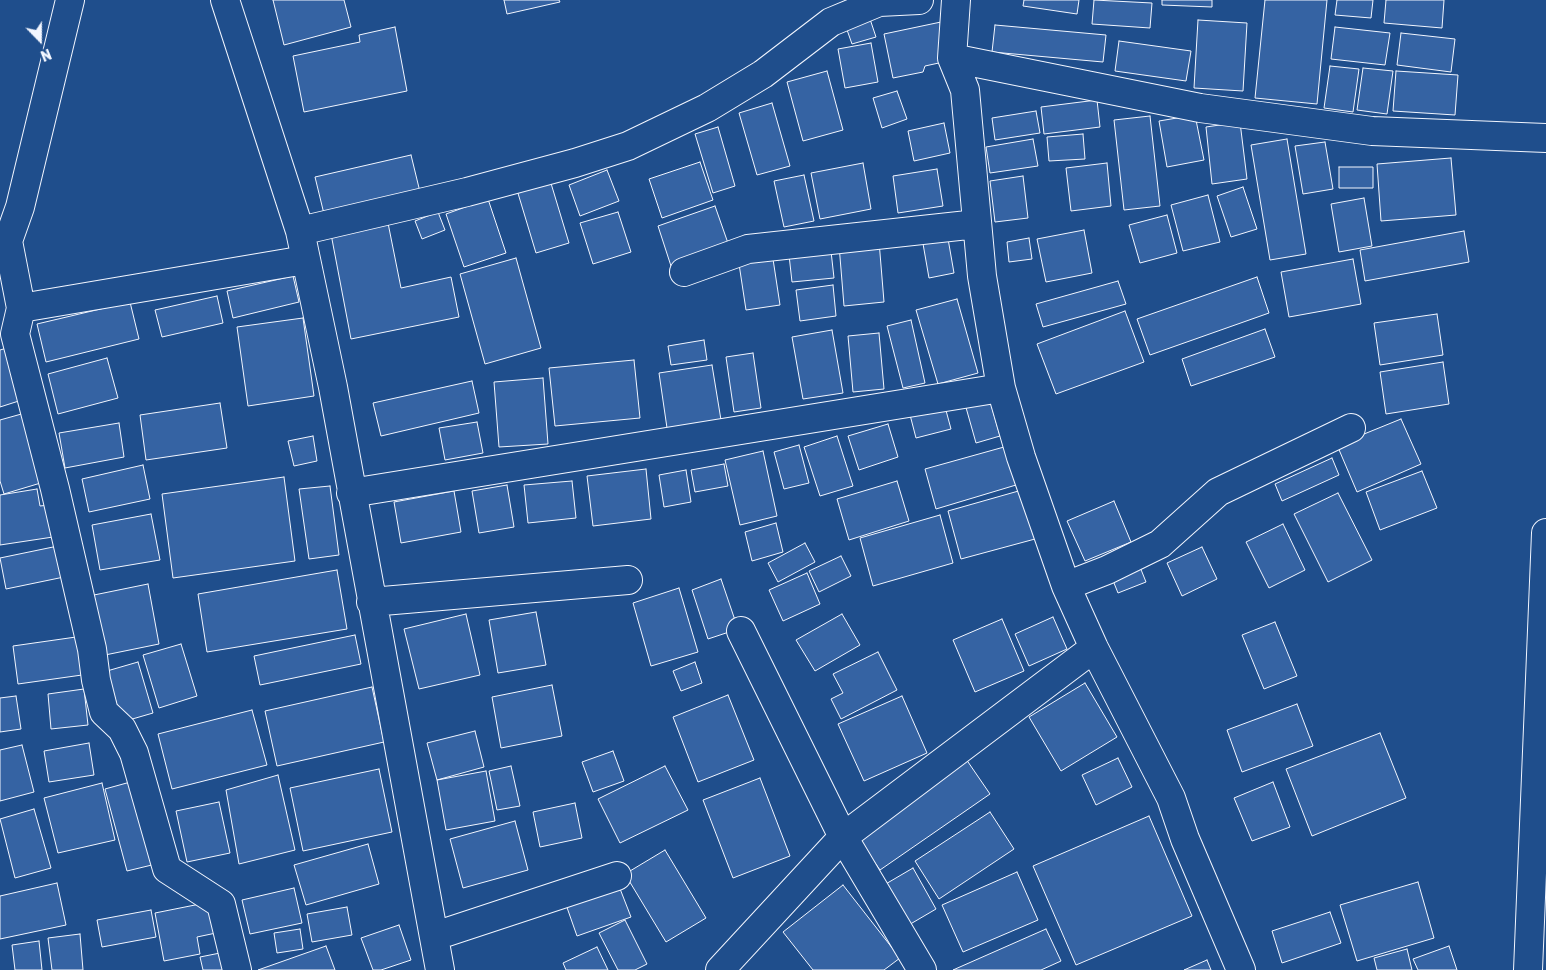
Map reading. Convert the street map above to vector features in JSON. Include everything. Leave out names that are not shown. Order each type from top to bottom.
[{"type":"main road","points":[[70,0],[20,207],[4,246],[21,308],[14,334],[55,489],[92,649],[96,680],[104,712],[122,729],[134,754],[167,869],[221,904],[237,970]]},
{"type":"main road","points":[[225,0],[300,231],[332,387],[440,970]]},
{"type":"main road","points":[[300,231],[512,180],[628,146],[707,108],[763,74],[831,22],[878,1],[919,0]]},
{"type":"main road","points":[[956,0],[952,58],[965,90],[982,276],[1001,388],[1020,457],[1066,586],[1094,648],[1171,798],[1185,839],[1240,970]]},
{"type":"main road","points":[[952,58],[1200,108],[1372,131],[1546,138]]},
{"type":"main road","points":[[684,272],[748,249],[977,224]]},
{"type":"main road","points":[[21,308],[306,260]]},
{"type":"main road","points":[[351,493],[1001,388]]},
{"type":"main road","points":[[1066,586],[1107,570],[1160,544],[1218,492],[1351,428]]},
{"type":"main road","points":[[1528,970],[1546,533]]},
{"type":"main road","points":[[371,602],[628,580]]},
{"type":"main road","points":[[741,631],[843,837],[922,970]]},
{"type":"main road","points":[[720,970],[843,837],[1094,648]]},
{"type":"main road","points":[[435,936],[617,876]]},
{"type":"building","points":[[273,0],[344,0],[351,27],[284,45]]},
{"type":"building","points":[[504,0],[559,0],[560,2],[507,14]]},
{"type":"building","points":[[1024,0],[1079,0],[1077,14],[1023,6]]},
{"type":"building","points":[[1094,0],[1152,3],[1150,28],[1092,24]]},
{"type":"building","points":[[1162,0],[1212,0],[1212,7],[1162,5]]},
{"type":"building","points":[[1265,0],[1327,0],[1317,104],[1255,98]]},
{"type":"building","points":[[1337,0],[1373,0],[1371,18],[1335,15]]},
{"type":"building","points":[[1386,0],[1444,0],[1442,28],[1384,23]]},
{"type":"building","points":[[870,19],[876,37],[852,44],[846,27]]},
{"type":"building","points":[[1198,20],[1247,23],[1243,91],[1194,88]]},
{"type":"building","points":[[941,22],[948,61],[925,66],[923,72],[893,78],[884,34]]},
{"type":"building","points":[[995,25],[1106,35],[1103,62],[992,52]]},
{"type":"building","points":[[395,27],[407,91],[304,112],[293,56],[360,42],[359,35]]},
{"type":"building","points":[[1335,27],[1390,33],[1385,65],[1331,59]]},
{"type":"building","points":[[1401,33],[1455,39],[1451,72],[1397,65]]},
{"type":"building","points":[[1119,41],[1191,51],[1186,81],[1115,71]]},
{"type":"building","points":[[871,43],[878,82],[845,88],[838,49]]},
{"type":"building","points":[[1330,66],[1359,69],[1353,112],[1324,108]]},
{"type":"building","points":[[1363,68],[1393,71],[1387,114],[1357,110]]},
{"type":"building","points":[[827,71],[843,130],[803,141],[787,82]]},
{"type":"building","points":[[1396,71],[1458,75],[1455,115],[1393,111]]},
{"type":"building","points":[[897,91],[907,119],[882,128],[873,98]]},
{"type":"building","points":[[1097,100],[1100,127],[1044,134],[1041,107]]},
{"type":"building","points":[[772,103],[790,166],[757,175],[739,113]]},
{"type":"building","points":[[1036,111],[1040,133],[995,140],[992,118]]},
{"type":"building","points":[[1195,115],[1204,160],[1167,167],[1159,121]]},
{"type":"building","points":[[1150,116],[1160,206],[1124,210],[1114,120]]},
{"type":"building","points":[[1240,122],[1247,179],[1212,184],[1206,127]]},
{"type":"building","points":[[944,123],[950,153],[914,161],[908,131]]},
{"type":"building","points":[[718,127],[735,186],[713,193],[695,134]]},
{"type":"building","points":[[1083,134],[1085,159],[1049,161],[1047,137]]},
{"type":"building","points":[[1033,139],[1038,166],[990,173],[986,147]]},
{"type":"building","points":[[1287,139],[1306,254],[1270,260],[1251,145]]},
{"type":"building","points":[[1325,142],[1333,189],[1303,194],[1295,146]]},
{"type":"building","points":[[411,155],[420,192],[324,214],[315,177]]},
{"type":"building","points":[[1451,158],[1456,215],[1381,221],[1377,164]]},
{"type":"building","points":[[700,162],[713,200],[662,218],[649,179]]},
{"type":"building","points":[[863,163],[871,209],[820,219],[811,173]]},
{"type":"building","points":[[1107,163],[1111,206],[1071,211],[1066,168]]},
{"type":"building","points":[[1339,167],[1373,167],[1373,188],[1339,188]]},
{"type":"building","points":[[937,169],[943,206],[898,213],[893,176]]},
{"type":"building","points":[[607,170],[619,201],[580,216],[569,185]]},
{"type":"building","points":[[804,175],[814,221],[784,227],[774,181]]},
{"type":"building","points":[[1023,176],[1028,218],[995,222],[990,181]]},
{"type":"building","points":[[550,180],[569,243],[536,253],[517,190]]},
{"type":"building","points":[[1243,187],[1257,229],[1231,237],[1217,196]]},
{"type":"building","points":[[1208,195],[1220,242],[1183,251],[1171,205]]},
{"type":"building","points":[[1364,198],[1372,246],[1339,252],[1331,204]]},
{"type":"building","points":[[488,199],[506,253],[464,267],[446,214]]},
{"type":"building","points":[[715,206],[729,246],[671,266],[658,226]]},
{"type":"building","points":[[438,212],[445,230],[422,239],[415,221]]},
{"type":"building","points":[[618,212],[631,252],[593,264],[580,223]]},
{"type":"building","points":[[1167,215],[1177,253],[1140,263],[1129,225]]},
{"type":"building","points":[[388,223],[401,288],[451,277],[459,317],[351,339],[331,234]]},
{"type":"building","points":[[1084,230],[1092,273],[1046,282],[1037,239]]},
{"type":"building","points":[[1464,231],[1469,262],[1365,281],[1360,250]]},
{"type":"building","points":[[947,233],[954,273],[929,278],[922,238]]},
{"type":"building","points":[[1029,238],[1032,259],[1009,262],[1007,242]]},
{"type":"building","points":[[879,241],[884,302],[844,306],[839,245]]},
{"type":"building","points":[[831,251],[834,278],[792,282],[789,255]]},
{"type":"building","points":[[516,258],[541,348],[485,364],[460,274]]},
{"type":"building","points":[[773,259],[780,305],[746,310],[739,264]]},
{"type":"building","points":[[1353,259],[1361,304],[1289,317],[1281,272]]},
{"type":"building","points":[[293,276],[299,302],[233,318],[227,291]]},
{"type":"building","points":[[1257,277],[1269,313],[1150,355],[1137,319]]},
{"type":"building","points":[[1118,281],[1126,304],[1043,327],[1036,304]]},
{"type":"building","points":[[833,285],[836,316],[800,321],[796,290]]},
{"type":"building","points":[[217,296],[223,323],[162,337],[155,310]]},
{"type":"building","points":[[957,299],[978,373],[938,384],[916,310]]},
{"type":"building","points":[[130,302],[139,339],[46,362],[37,324]]},
{"type":"building","points":[[1125,311],[1144,362],[1056,394],[1037,344]]},
{"type":"building","points":[[1437,314],[1443,355],[1380,365],[1374,323]]},
{"type":"building","points":[[303,318],[314,396],[248,406],[237,327]]},
{"type":"building","points":[[911,320],[925,383],[903,388],[887,326]]},
{"type":"building","points":[[1265,329],[1275,357],[1191,386],[1182,359]]},
{"type":"building","points":[[832,330],[843,393],[803,399],[792,337]]},
{"type":"building","points":[[879,333],[884,389],[853,392],[848,336]]},
{"type":"building","points":[[704,340],[707,360],[671,365],[668,346]]},
{"type":"building","points":[[7,348],[25,399],[0,407],[0,350]]},
{"type":"building","points":[[753,353],[761,408],[734,412],[726,357]]},
{"type":"building","points":[[107,358],[118,398],[58,414],[48,374]]},
{"type":"building","points":[[634,360],[640,418],[555,426],[549,368]]},
{"type":"building","points":[[1443,362],[1449,404],[1386,414],[1380,372]]},
{"type":"building","points":[[712,365],[721,420],[667,428],[659,373]]},
{"type":"building","points":[[543,378],[548,444],[499,447],[494,382]]},
{"type":"building","points":[[472,381],[479,413],[381,436],[373,403]]},
{"type":"building","points":[[989,397],[1000,436],[976,443],[965,404]]},
{"type":"building","points":[[220,403],[227,448],[146,460],[140,415]]},
{"type":"building","points":[[944,403],[951,429],[916,438],[909,411]]},
{"type":"building","points":[[25,413],[44,482],[4,494],[0,481],[0,420]]},
{"type":"building","points":[[1401,419],[1421,464],[1357,492],[1337,445]]},
{"type":"building","points":[[477,422],[483,453],[445,460],[439,428]]},
{"type":"building","points":[[119,423],[124,457],[65,468],[59,433]]},
{"type":"building","points":[[888,424],[898,457],[859,470],[848,436]]},
{"type":"building","points":[[313,436],[317,461],[294,466],[288,441]]},
{"type":"building","points":[[837,436],[853,486],[820,496],[804,447]]},
{"type":"building","points":[[799,445],[809,483],[784,489],[774,452]]},
{"type":"building","points":[[1004,447],[1016,485],[936,509],[925,469]]},
{"type":"building","points":[[763,451],[777,516],[740,525],[725,460]]},
{"type":"building","points":[[1332,458],[1339,475],[1282,501],[1275,484]]},
{"type":"building","points":[[724,464],[728,486],[695,492],[691,470]]},
{"type":"building","points":[[143,465],[150,499],[89,512],[82,479]]},
{"type":"building","points":[[646,469],[651,519],[593,526],[587,476]]},
{"type":"building","points":[[686,470],[691,502],[664,507],[659,475]]},
{"type":"building","points":[[1422,471],[1437,508],[1380,530],[1366,492]]},
{"type":"building","points":[[284,477],[295,561],[173,578],[162,494]]},
{"type":"building","points":[[572,481],[576,518],[528,523],[524,485]]},
{"type":"building","points":[[897,481],[909,521],[849,540],[837,499]]},
{"type":"building","points":[[507,485],[514,527],[479,533],[472,491]]},
{"type":"building","points":[[330,486],[339,555],[309,559],[299,489]]},
{"type":"building","points":[[37,489],[40,506],[49,505],[53,537],[0,545],[0,495]]},
{"type":"building","points":[[1022,490],[1035,539],[961,559],[948,511]]},
{"type":"building","points":[[454,491],[461,532],[401,543],[394,502]]},
{"type":"building","points":[[1338,493],[1372,560],[1328,582],[1294,514]]},
{"type":"building","points":[[1114,501],[1131,542],[1085,561],[1067,521]]},
{"type":"building","points":[[151,514],[160,560],[100,570],[92,525]]},
{"type":"building","points":[[940,515],[953,563],[873,586],[860,538]]},
{"type":"building","points":[[776,523],[783,552],[752,561],[745,532]]},
{"type":"building","points":[[1283,524],[1305,570],[1269,588],[1246,542]]},
{"type":"building","points":[[805,543],[815,562],[778,582],[768,563]]},
{"type":"building","points":[[58,546],[64,577],[6,589],[0,558]]},
{"type":"building","points":[[1202,547],[1217,579],[1182,596],[1167,563]]},
{"type":"building","points":[[841,556],[851,576],[819,592],[809,571]]},
{"type":"building","points":[[1140,567],[1146,582],[1118,593],[1112,578]]},
{"type":"building","points":[[337,570],[347,629],[207,652],[198,594]]},
{"type":"building","points":[[807,573],[820,604],[783,621],[769,590]]},
{"type":"building","points":[[721,579],[738,629],[708,639],[692,590]]},
{"type":"building","points":[[148,584],[159,644],[105,655],[94,595]]},
{"type":"building","points":[[679,588],[698,652],[651,666],[633,603]]},
{"type":"building","points":[[536,612],[546,665],[498,673],[489,620]]},
{"type":"building","points":[[466,614],[480,675],[419,689],[404,629]]},
{"type":"building","points":[[842,614],[860,645],[815,671],[796,640]]},
{"type":"building","points":[[1053,617],[1067,649],[1029,666],[1015,634]]},
{"type":"building","points":[[1002,619],[1024,671],[975,692],[953,640]]},
{"type":"building","points":[[1275,622],[1297,676],[1264,689],[1242,635]]},
{"type":"building","points":[[355,635],[361,664],[260,685],[254,656]]},
{"type":"building","points":[[76,637],[82,675],[18,684],[13,646]]},
{"type":"building","points":[[181,644],[197,696],[159,708],[143,655]]},
{"type":"building","points":[[878,652],[897,690],[841,719],[831,699],[843,693],[833,674]]},
{"type":"building","points":[[138,662],[153,713],[122,722],[107,671]]},
{"type":"building","points":[[695,662],[702,683],[681,691],[673,671]]},
{"type":"building","points":[[1085,683],[1117,737],[1061,771],[1029,717]]},
{"type":"building","points":[[552,685],[562,736],[501,748],[492,697]]},
{"type":"building","points":[[372,687],[384,742],[277,766],[265,711]]},
{"type":"building","points":[[84,689],[88,725],[51,729],[48,694]]},
{"type":"building","points":[[728,695],[754,760],[698,782],[673,717]]},
{"type":"building","points":[[16,696],[21,729],[0,732],[0,698]]},
{"type":"building","points":[[902,696],[927,753],[864,781],[838,724]]},
{"type":"building","points":[[1297,704],[1313,746],[1242,772],[1227,730]]},
{"type":"building","points":[[252,710],[267,765],[172,789],[158,734]]},
{"type":"building","points":[[475,731],[484,767],[437,780],[427,743]]},
{"type":"building","points":[[1380,733],[1406,798],[1312,836],[1286,769]]},
{"type":"building","points":[[89,743],[94,775],[49,782],[44,751]]},
{"type":"building","points":[[22,745],[34,792],[0,801],[0,750]]},
{"type":"building","points":[[613,751],[624,781],[593,792],[582,762]]},
{"type":"building","points":[[1118,758],[1132,787],[1096,805],[1082,775]]},
{"type":"building","points":[[966,759],[990,794],[880,870],[856,836]]},
{"type":"building","points":[[511,766],[520,806],[497,810],[489,771]]},
{"type":"building","points":[[665,766],[688,810],[620,843],[598,799]]},
{"type":"building","points":[[379,769],[392,832],[303,851],[290,788]]},
{"type":"building","points":[[486,771],[495,821],[446,830],[437,780]]},
{"type":"building","points":[[278,775],[295,850],[239,864],[226,790]]},
{"type":"building","points":[[760,778],[790,856],[733,878],[703,800]]},
{"type":"building","points":[[134,781],[156,864],[127,871],[105,789]]},
{"type":"building","points":[[1273,782],[1290,827],[1252,841],[1234,798]]},
{"type":"building","points":[[102,783],[115,840],[58,853],[44,798]]},
{"type":"building","points":[[219,802],[230,853],[187,862],[176,811]]},
{"type":"building","points":[[575,803],[582,838],[540,847],[533,812]]},
{"type":"building","points":[[34,809],[51,868],[15,878],[0,819]]},
{"type":"building","points":[[990,812],[1014,849],[939,899],[915,861]]},
{"type":"building","points":[[1149,816],[1192,916],[1076,965],[1033,866]]},
{"type":"building","points":[[515,821],[528,870],[463,888],[450,839]]},
{"type":"building","points":[[368,844],[379,884],[306,905],[294,865]]},
{"type":"building","points":[[665,850],[706,918],[666,942],[625,874]]},
{"type":"building","points":[[913,868],[936,909],[907,926],[884,885]]},
{"type":"building","points":[[1017,872],[1038,920],[963,952],[942,905]]},
{"type":"building","points":[[617,881],[631,917],[577,936],[564,899]]},
{"type":"building","points":[[1418,882],[1434,938],[1357,961],[1340,905]]},
{"type":"building","points":[[57,883],[66,925],[0,939],[0,896]]},
{"type":"building","points":[[843,885],[900,958],[884,970],[813,970],[783,932]]},
{"type":"building","points":[[294,888],[302,923],[250,934],[242,900]]},
{"type":"building","points":[[210,902],[216,933],[197,937],[200,954],[164,961],[155,913]]},
{"type":"building","points":[[347,907],[352,935],[312,942],[307,914]]},
{"type":"building","points":[[151,910],[156,937],[102,947],[97,920]]},
{"type":"building","points":[[1330,912],[1341,943],[1282,963],[1272,931]]},
{"type":"building","points":[[625,920],[647,964],[635,970],[618,970],[599,933]]},
{"type":"building","points":[[399,925],[411,960],[381,970],[373,970],[361,938]]},
{"type":"building","points":[[300,929],[303,949],[277,953],[274,933]]},
{"type":"building","points":[[1046,929],[1061,961],[1041,970],[953,970]]},
{"type":"building","points":[[80,934],[83,970],[52,970],[48,938]]},
{"type":"building","points":[[39,941],[42,970],[15,970],[12,945]]},
{"type":"building","points":[[326,946],[335,970],[258,970]]},
{"type":"building","points":[[1449,946],[1457,970],[1418,970],[1413,959]]},
{"type":"building","points":[[597,947],[608,970],[566,970],[563,963]]},
{"type":"building","points":[[1407,949],[1412,970],[1377,970],[1374,958]]},
{"type":"building","points":[[230,951],[233,970],[203,970],[200,957]]},
{"type":"building","points":[[1207,960],[1211,970],[1184,970]]}]
